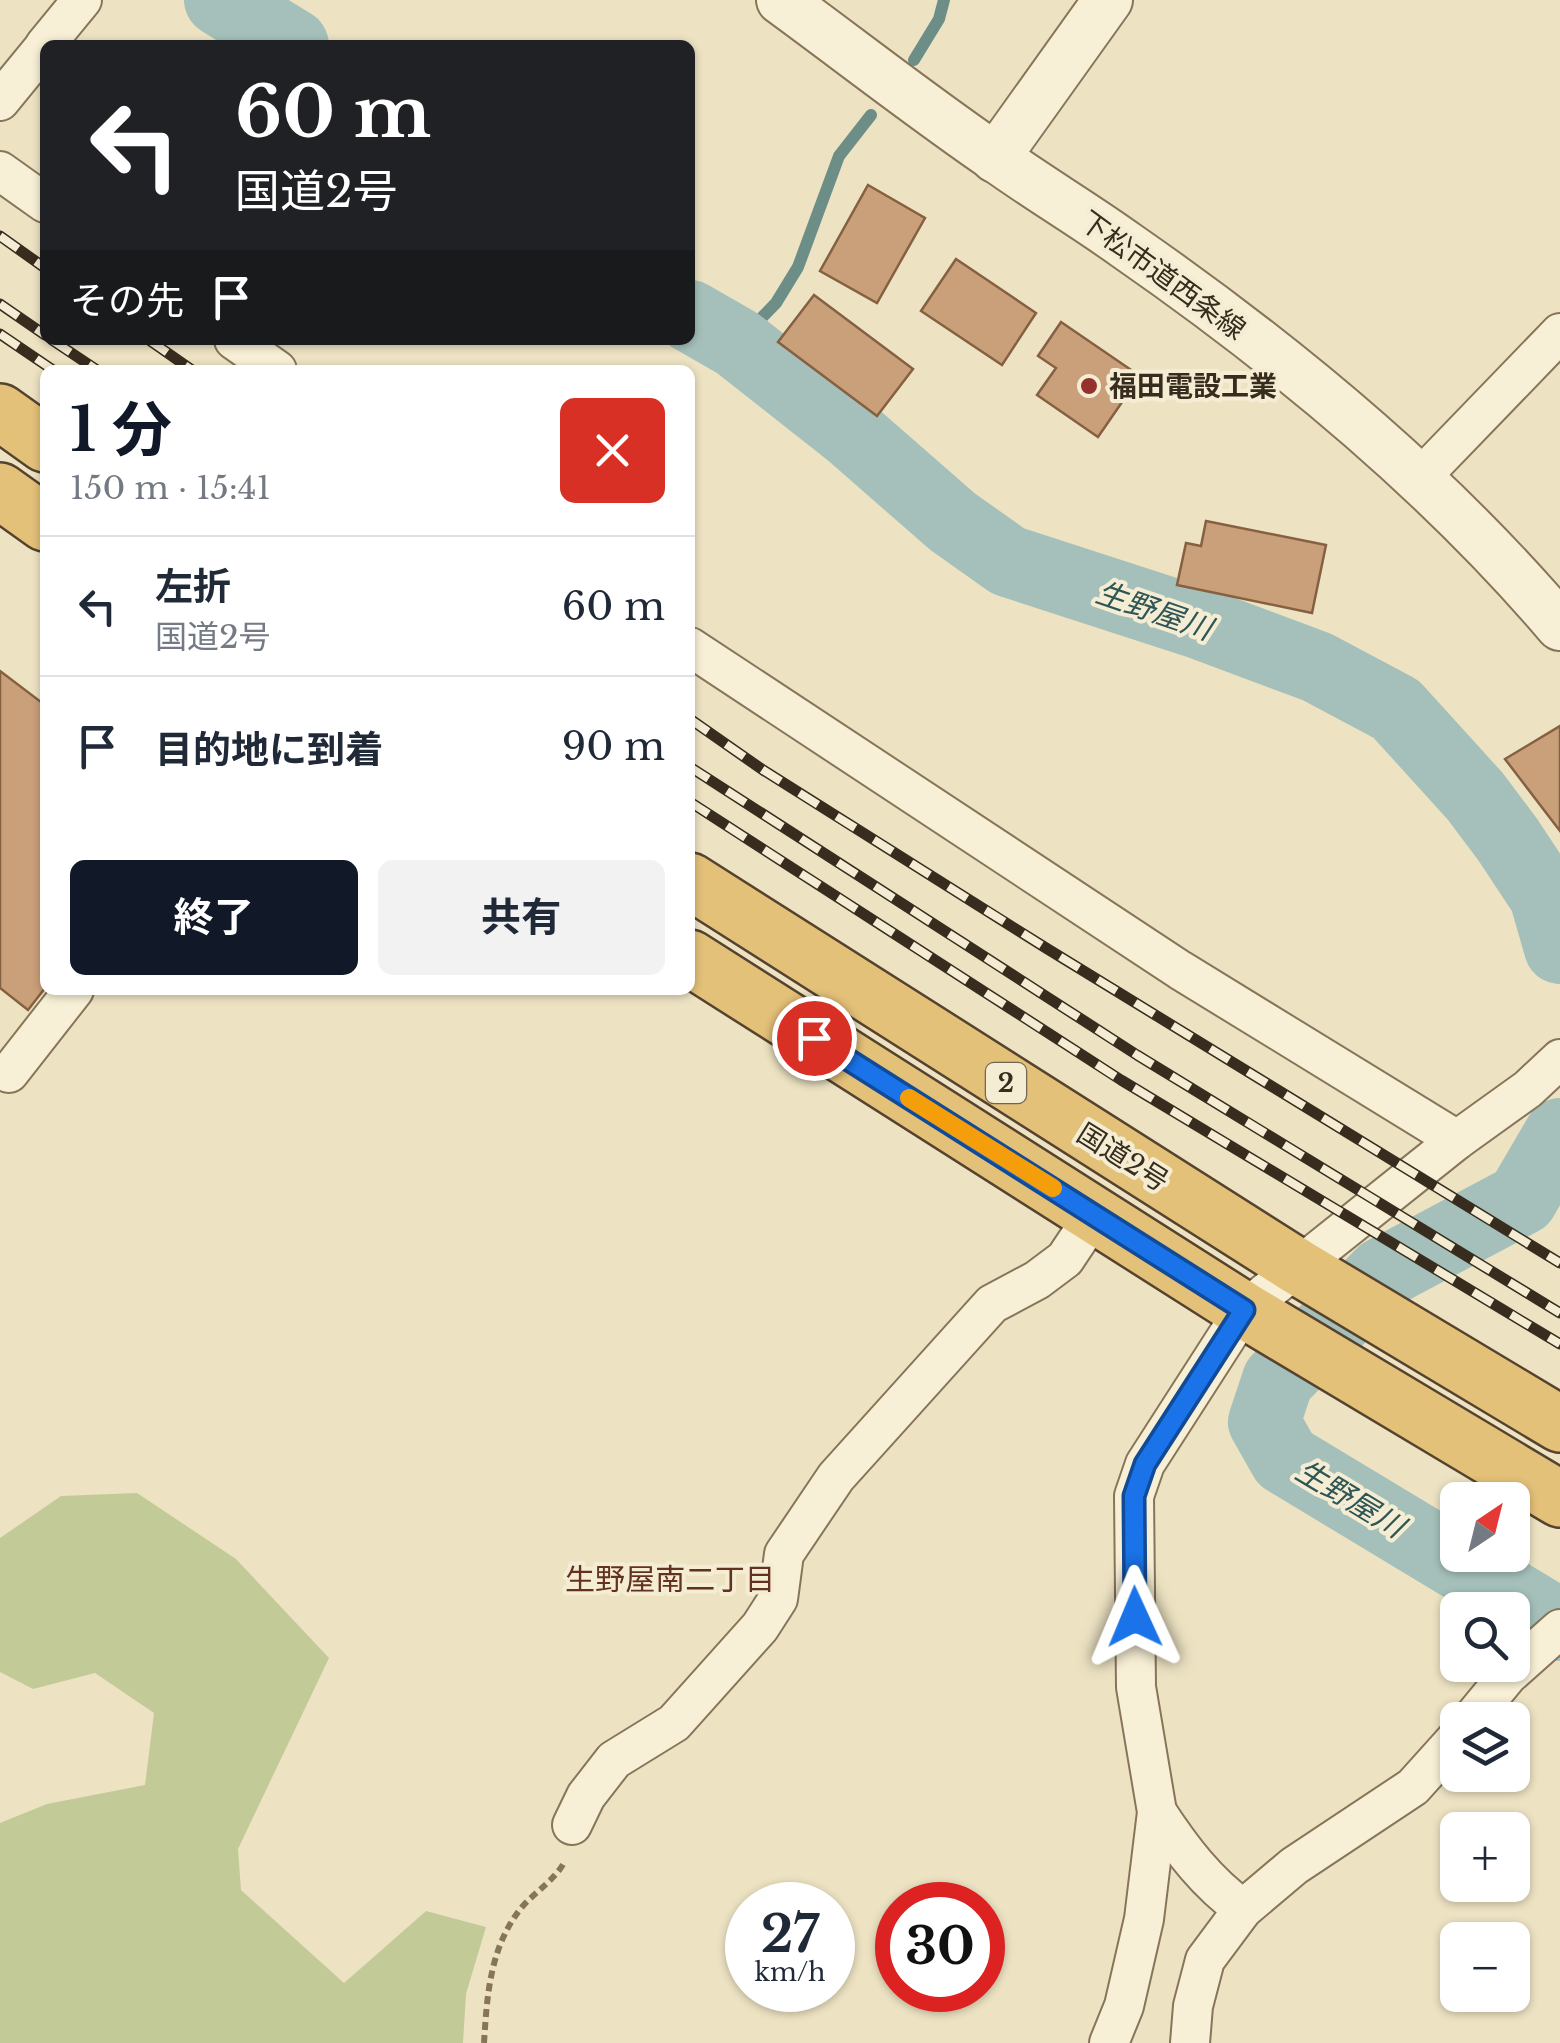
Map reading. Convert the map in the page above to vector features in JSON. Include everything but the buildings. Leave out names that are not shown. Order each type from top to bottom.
[{"type":"highway","points":[[0,412],[40,440]]},
{"type":"highway","points":[[0,491],[40,519]]},
{"type":"highway","name":"国道2号","points":[[695,884],[1311,1274],[1560,1424]]},
{"type":"highway","name":"2","points":[[695,961],[1262,1321],[1560,1499]]},
{"type":"street","points":[[49,40],[82,0]]},
{"type":"street","name":"下松市道西条線","points":[[780,0],[995,158],[1129,247],[1282,362],[1419,479],[1513,570],[1560,626]]},
{"type":"street","points":[[995,158],[1108,0]]},
{"type":"street","points":[[0,101],[40,51]]},
{"type":"street","points":[[0,171],[40,199]]},
{"type":"street","points":[[1419,479],[1560,332]]},
{"type":"street","points":[[241,345],[270,365]]},
{"type":"street","points":[[695,650],[1180,970],[1457,1140]]},
{"type":"street","points":[[10,1074],[70,995]]},
{"type":"street","points":[[1109,2043],[1124,2006],[1144,1919],[1158,1812],[1136,1687],[1134,1496],[1145,1464],[1262,1321],[1457,1140],[1528,1089],[1560,1058]]},
{"type":"street","points":[[572,1826],[586,1796],[614,1760],[674,1723],[760,1628],[778,1600],[784,1554],[836,1477],[992,1304],[1066,1259],[1095,1214]]},
{"type":"street","points":[[1486,1702],[1508,1675],[1554,1634]]},
{"type":"street","points":[[1190,2043],[1193,2006],[1204,1960],[1243,1909],[1294,1866],[1413,1787],[1440,1757]]},
{"type":"street","points":[[1158,1812],[1188,1859],[1216,1889],[1243,1909]]},
{"type":"path","points":[[484,2043],[488,1985],[504,1932],[524,1905],[558,1872],[569,1853],[572,1826]]},
{"type":"green space","points":[[137,1493],[236,1559],[329,1658],[238,1849],[241,1890],[344,1983],[426,1911],[486,1927],[466,1994],[463,2043],[0,2043],[0,1823],[47,1804],[145,1785],[154,1713],[95,1673],[33,1689],[0,1672],[0,1538],[61,1496]]},
{"type":"waterway","name":"生野屋川","points":[[220,0],[285,40]]},
{"type":"waterway","points":[[914,60],[939,19],[944,0]]},
{"type":"waterway","points":[[737,343],[776,303],[798,267],[839,156],[871,115]]},
{"type":"waterway","name":"生野屋川","points":[[695,319],[737,343],[850,432],[953,522],[1008,561],[1199,623],[1317,667],[1396,709],[1475,796],[1508,840],[1545,896],[1560,948]]},
{"type":"waterway","name":"生野屋川","points":[[1560,1134],[1522,1199],[1383,1273],[1278,1380],[1264,1422],[1285,1459],[1560,1625]]},
{"type":"railway","points":[[0,236],[40,264]]},
{"type":"railway","points":[[0,304],[40,332]]},
{"type":"railway","points":[[0,334],[46,365]]},
{"type":"railway","points":[[60,345],[90,365]]},
{"type":"railway","points":[[156,345],[185,365]]},
{"type":"railway","points":[[695,722],[763,770],[1046,948],[1560,1263]]},
{"type":"railway","points":[[695,770],[1137,1055],[1560,1313]]},
{"type":"railway","points":[[695,805],[1121,1080],[1560,1344]]},
{"type":"slow traffic","points":[[909,1098],[1053,1188]]},
{"type":"place","name":"福田電設工業","points":[[1089,386]]},
{"type":"district","name":"生野屋南二丁目","points":[[670,1580]]},
{"type":"route","points":[[814,1038],[1244,1310],[1145,1464],[1134,1496],[1135,1617]]}]
